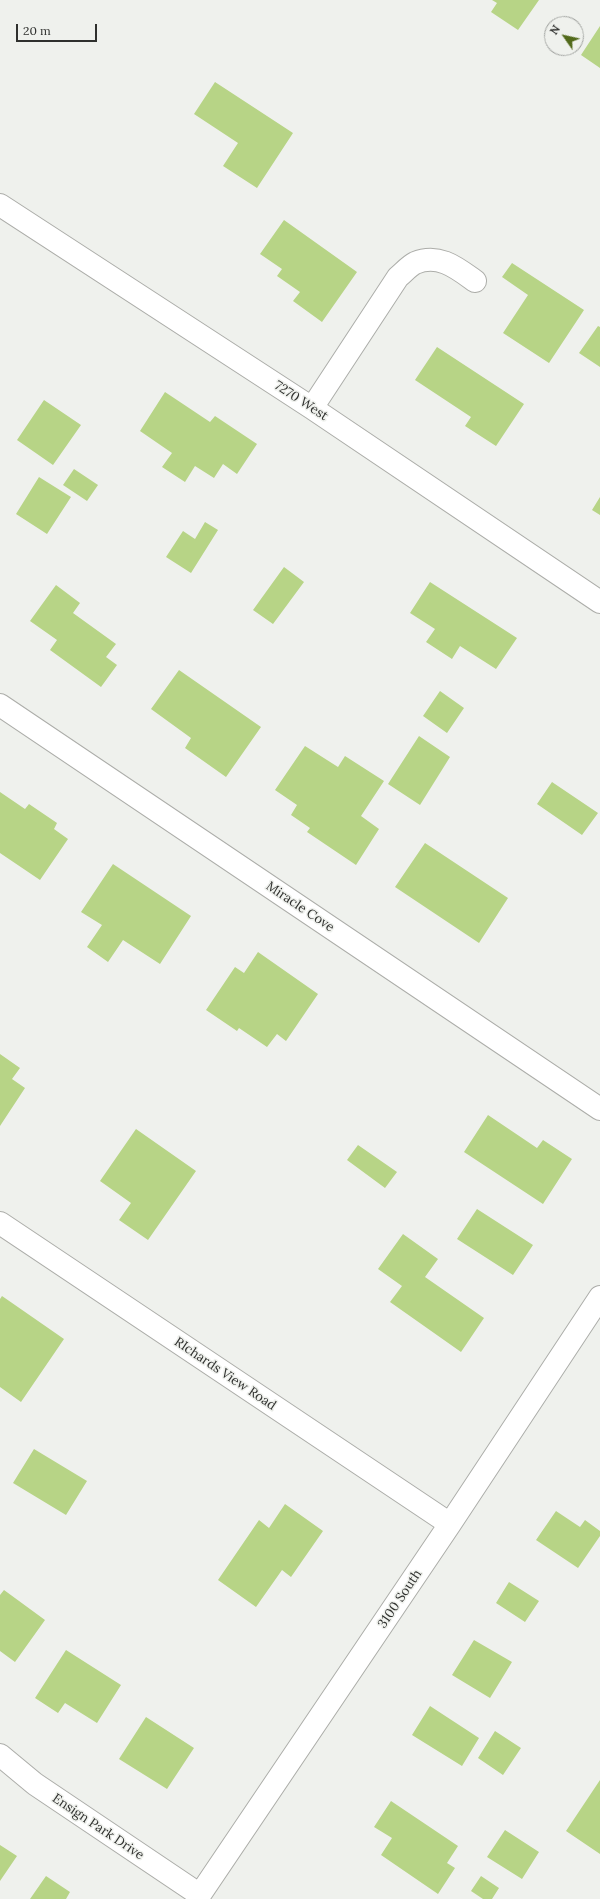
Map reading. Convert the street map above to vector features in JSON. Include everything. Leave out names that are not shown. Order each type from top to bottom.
[{"type":"street","name":"7270 West","points":[[0,205],[312,408],[600,602]]},
{"type":"street","points":[[312,408],[398,277],[415,263],[430,260],[448,262],[474,281]]},
{"type":"street","name":"Miracle Cove","points":[[0,705],[600,1109]]},
{"type":"street","name":"RIchards View Road","points":[[0,1223],[450,1524]]},
{"type":"street","name":"3100 South","points":[[198,1897],[450,1524],[600,1297]]},
{"type":"street","name":"Ensign Park Drive","points":[[0,1755],[35,1784],[198,1897]]},
{"type":"building","points":[[492,0],[539,0],[518,30],[491,12],[497,3]]},
{"type":"building","points":[[600,26],[600,68],[582,56],[584,56],[584,50]]},
{"type":"building","points":[[215,82],[293,133],[257,188],[223,166],[238,143],[194,114]]},
{"type":"building","points":[[284,220],[357,272],[322,322],[293,301],[300,292],[277,276],[282,269],[260,254]]},
{"type":"building","points":[[512,263],[584,310],[549,363],[503,333],[528,295],[502,277]]},
{"type":"building","points":[[598,326],[600,327],[600,367],[579,353]]},
{"type":"building","points":[[437,347],[524,404],[496,446],[465,426],[471,417],[415,380]]},
{"type":"building","points":[[165,392],[210,422],[215,416],[257,444],[237,474],[223,464],[214,478],[195,466],[185,482],[162,467],[172,453],[140,431]]},
{"type":"building","points":[[44,400],[81,425],[53,465],[17,440]]},
{"type":"building","points":[[74,469],[98,485],[87,501],[63,485]]},
{"type":"building","points":[[39,477],[71,497],[47,534],[16,514]]},
{"type":"building","points":[[600,497],[600,515],[592,510]]},
{"type":"building","points":[[205,522],[218,530],[191,573],[166,557],[183,531],[195,539]]},
{"type":"building","points":[[284,567],[304,582],[273,624],[253,610]]},
{"type":"building","points":[[430,582],[517,638],[496,669],[460,646],[452,659],[426,642],[435,629],[410,613]]},
{"type":"building","points":[[56,585],[80,603],[73,613],[116,644],[106,657],[117,665],[101,687],[50,650],[57,640],[30,621]]},
{"type":"building","points":[[179,670],[261,727],[226,777],[185,748],[191,738],[151,709]]},
{"type":"building","points":[[440,691],[464,708],[447,733],[423,716]]},
{"type":"building","points":[[419,736],[450,757],[420,805],[388,784]]},
{"type":"building","points":[[305,746],[338,767],[345,756],[384,781],[361,816],[379,829],[356,865],[307,832],[310,828],[291,815],[297,805],[275,790]]},
{"type":"building","points":[[552,782],[598,813],[582,835],[537,804]]},
{"type":"building","points":[[0,792],[25,809],[29,804],[57,823],[54,829],[68,839],[40,880],[0,853]]},
{"type":"building","points":[[425,843],[508,898],[479,943],[395,887]]},
{"type":"building","points":[[113,864],[191,916],[160,964],[123,940],[108,962],[87,947],[102,925],[81,912]]},
{"type":"building","points":[[258,952],[318,994],[286,1041],[277,1034],[267,1047],[239,1028],[237,1031],[206,1010],[235,967],[244,973]]},
{"type":"building","points":[[0,1054],[20,1068],[12,1079],[25,1088],[0,1126]]},
{"type":"building","points":[[488,1115],[537,1148],[543,1140],[572,1159],[543,1204],[464,1152]]},
{"type":"building","points":[[136,1129],[196,1171],[148,1240],[119,1220],[131,1203],[100,1181]]},
{"type":"building","points":[[358,1145],[397,1172],[385,1188],[347,1160]]},
{"type":"building","points":[[477,1209],[533,1245],[513,1275],[457,1239]]},
{"type":"building","points":[[403,1234],[438,1259],[425,1277],[484,1318],[461,1352],[390,1302],[402,1286],[378,1269]]},
{"type":"building","points":[[2,1296],[64,1339],[21,1402],[0,1387],[0,1299]]},
{"type":"building","points":[[34,1449],[87,1481],[66,1515],[13,1483]]},
{"type":"building","points":[[285,1504],[323,1531],[291,1577],[282,1570],[256,1607],[218,1580],[259,1520],[269,1528]]},
{"type":"building","points":[[556,1511],[580,1527],[585,1520],[600,1531],[600,1536],[578,1568],[536,1540]]},
{"type":"building","points":[[509,1582],[539,1601],[525,1622],[496,1603]]},
{"type":"building","points":[[4,1590],[45,1620],[15,1662],[0,1651],[0,1595]]},
{"type":"building","points":[[474,1640],[512,1662],[490,1698],[452,1675]]},
{"type":"building","points":[[66,1650],[121,1685],[97,1723],[65,1703],[58,1713],[35,1698]]},
{"type":"building","points":[[430,1706],[479,1738],[462,1766],[412,1735]]},
{"type":"building","points":[[146,1717],[194,1748],[167,1789],[119,1759]]},
{"type":"building","points":[[495,1731],[521,1748],[503,1775],[478,1758]]},
{"type":"building","points":[[600,1780],[600,1854],[566,1831]]},
{"type":"building","points":[[391,1801],[458,1846],[447,1863],[455,1868],[438,1894],[381,1855],[392,1838],[374,1827]]},
{"type":"building","points":[[505,1830],[539,1852],[522,1879],[487,1857]]},
{"type":"building","points":[[0,1845],[17,1856],[0,1881]]},
{"type":"building","points":[[46,1876],[70,1892],[66,1899],[30,1899]]},
{"type":"building","points":[[481,1876],[499,1888],[492,1899],[483,1899],[471,1891]]}]
